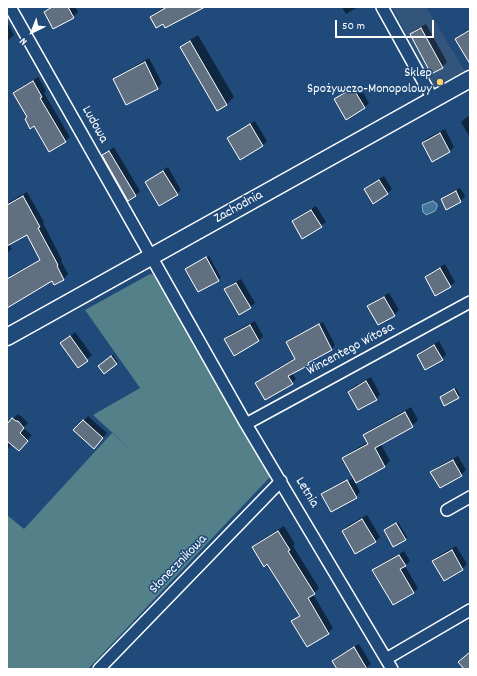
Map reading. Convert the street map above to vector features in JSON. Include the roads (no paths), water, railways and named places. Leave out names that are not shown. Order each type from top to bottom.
[{"type":"street","name":"Ludowa","points":[[10,7],[152,257]]},
{"type":"street","points":[[382,7],[433,99]]},
{"type":"street","name":"Zachodnia","points":[[7,337],[470,79]]},
{"type":"street","name":"Letnia","points":[[152,257],[246,424],[392,669]]},
{"type":"street","name":"Wincentego Witosa","points":[[246,424],[470,302]]},
{"type":"street","name":"Słonecznikowa","points":[[99,669],[281,481]]},
{"type":"street","points":[[447,510],[470,497]]},
{"type":"street","points":[[386,659],[470,610]]},
{"type":"place","name":"Sklep Spożywczo-Monopolowy","points":[[440,82]]}]
